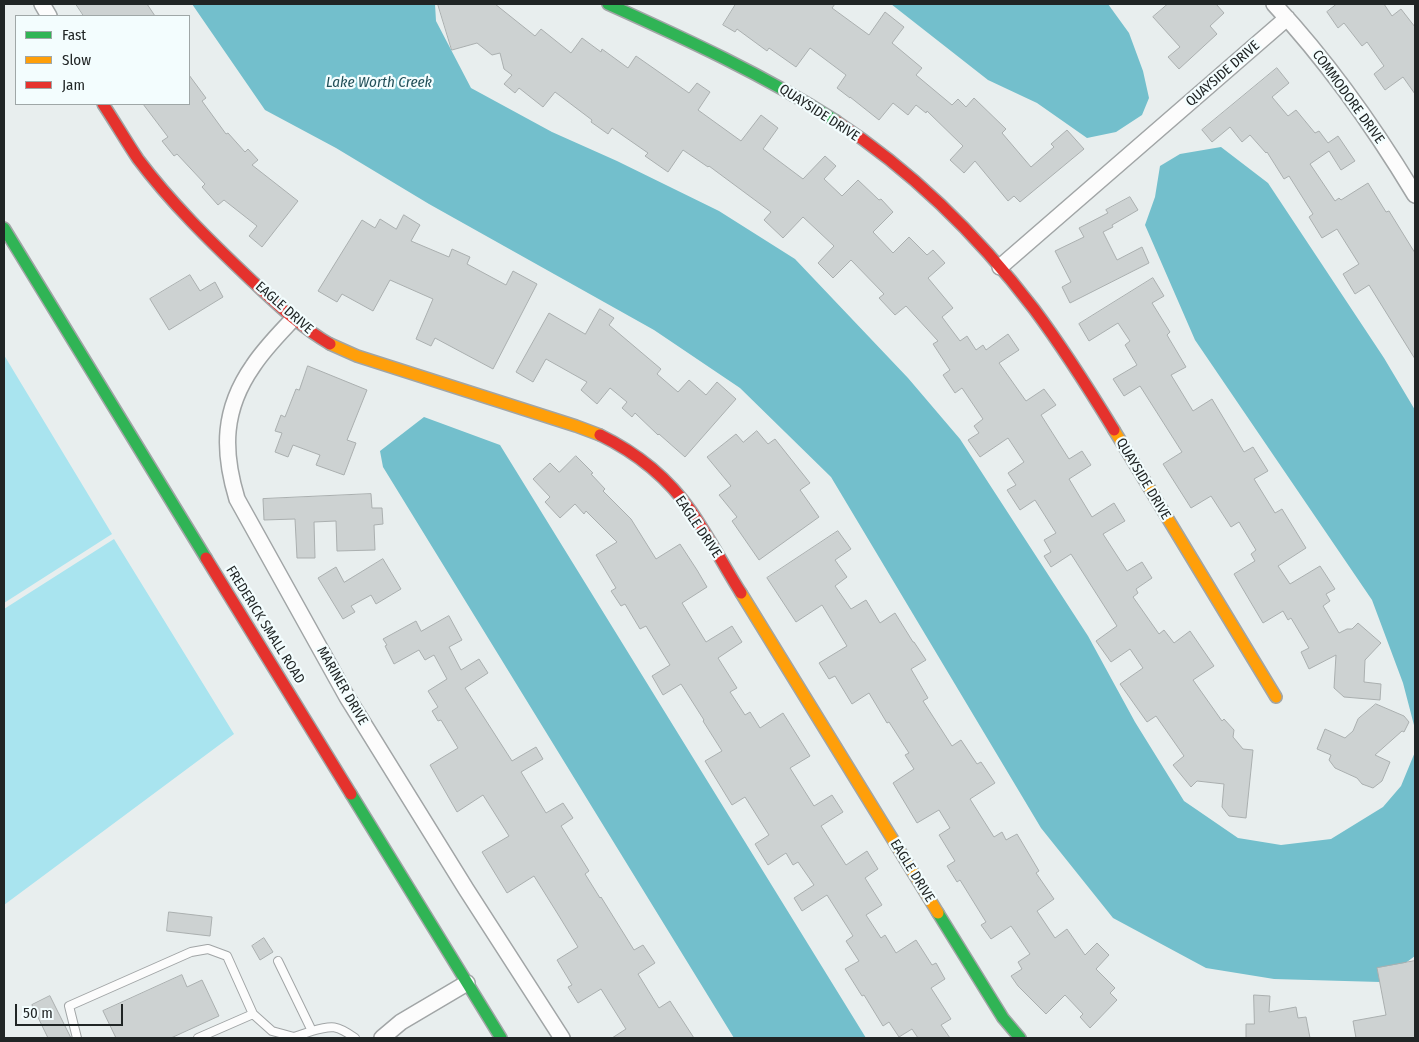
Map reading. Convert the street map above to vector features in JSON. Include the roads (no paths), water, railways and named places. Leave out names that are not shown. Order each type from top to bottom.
[{"type":"street","points":[[42,4],[48,15]]},
{"type":"street","name":"QUAYSIDE DRIVE","points":[[608,4],[714,52],[762,76],[796,96],[842,125],[884,157],[925,191],[964,228],[1000,267],[1034,309],[1073,364],[1276,697]]},
{"type":"street","name":"COMMODORE DRIVE","points":[[1274,4],[1328,68],[1367,120],[1415,195]]},
{"type":"street","name":"QUAYSIDE DRIVE","points":[[1000,267],[1287,18]]},
{"type":"street","name":"EAGLE DRIVE","points":[[104,105],[138,158],[166,194],[197,228],[292,319],[311,333],[333,346],[357,356],[576,426],[623,448],[648,465],[664,479],[690,510],[1003,1018],[1020,1038]]},
{"type":"street","name":"FREDERICK SMALL ROAD","points":[[4,228],[501,1038]]},
{"type":"street","name":"MARINER DRIVE","points":[[292,319],[254,365],[242,383],[234,403],[229,424],[227,457],[230,478],[237,499],[347,697],[466,889],[562,1038]]},
{"type":"street","points":[[382,1038],[400,1022],[467,983]]},
{"type":"lane","points":[[78,1038],[69,1006],[191,952],[208,949],[227,956],[253,1014],[272,1031],[294,1037],[331,1026],[355,1038]]},
{"type":"lane","points":[[278,961],[312,1031]]},
{"type":"lane","points":[[198,1038],[253,1014]]},
{"type":"water","name":"Lake Worth Creek","points":[[192,4],[435,4],[436,21],[471,88],[552,132],[617,161],[719,211],[795,259],[908,378],[960,439],[1088,636],[1135,722],[1184,801],[1238,838],[1281,845],[1331,839],[1383,807],[1401,786],[1415,752],[1415,956],[1380,982],[1274,979],[1206,968],[1113,918],[1041,828],[831,477],[740,388],[654,330],[429,204],[336,148],[265,110]]},
{"type":"water","points":[[891,4],[1108,4],[1129,33],[1143,71],[1149,98],[1142,115],[1116,132],[1087,138],[1037,103],[988,80]]},
{"type":"water","points":[[1221,147],[1268,183],[1384,358],[1415,410],[1415,729],[1403,683],[1372,600],[1195,340],[1145,225],[1155,197],[1160,166],[1180,154]]},
{"type":"water","points":[[424,417],[500,445],[866,1038],[734,1038],[383,467],[380,451]]}]
